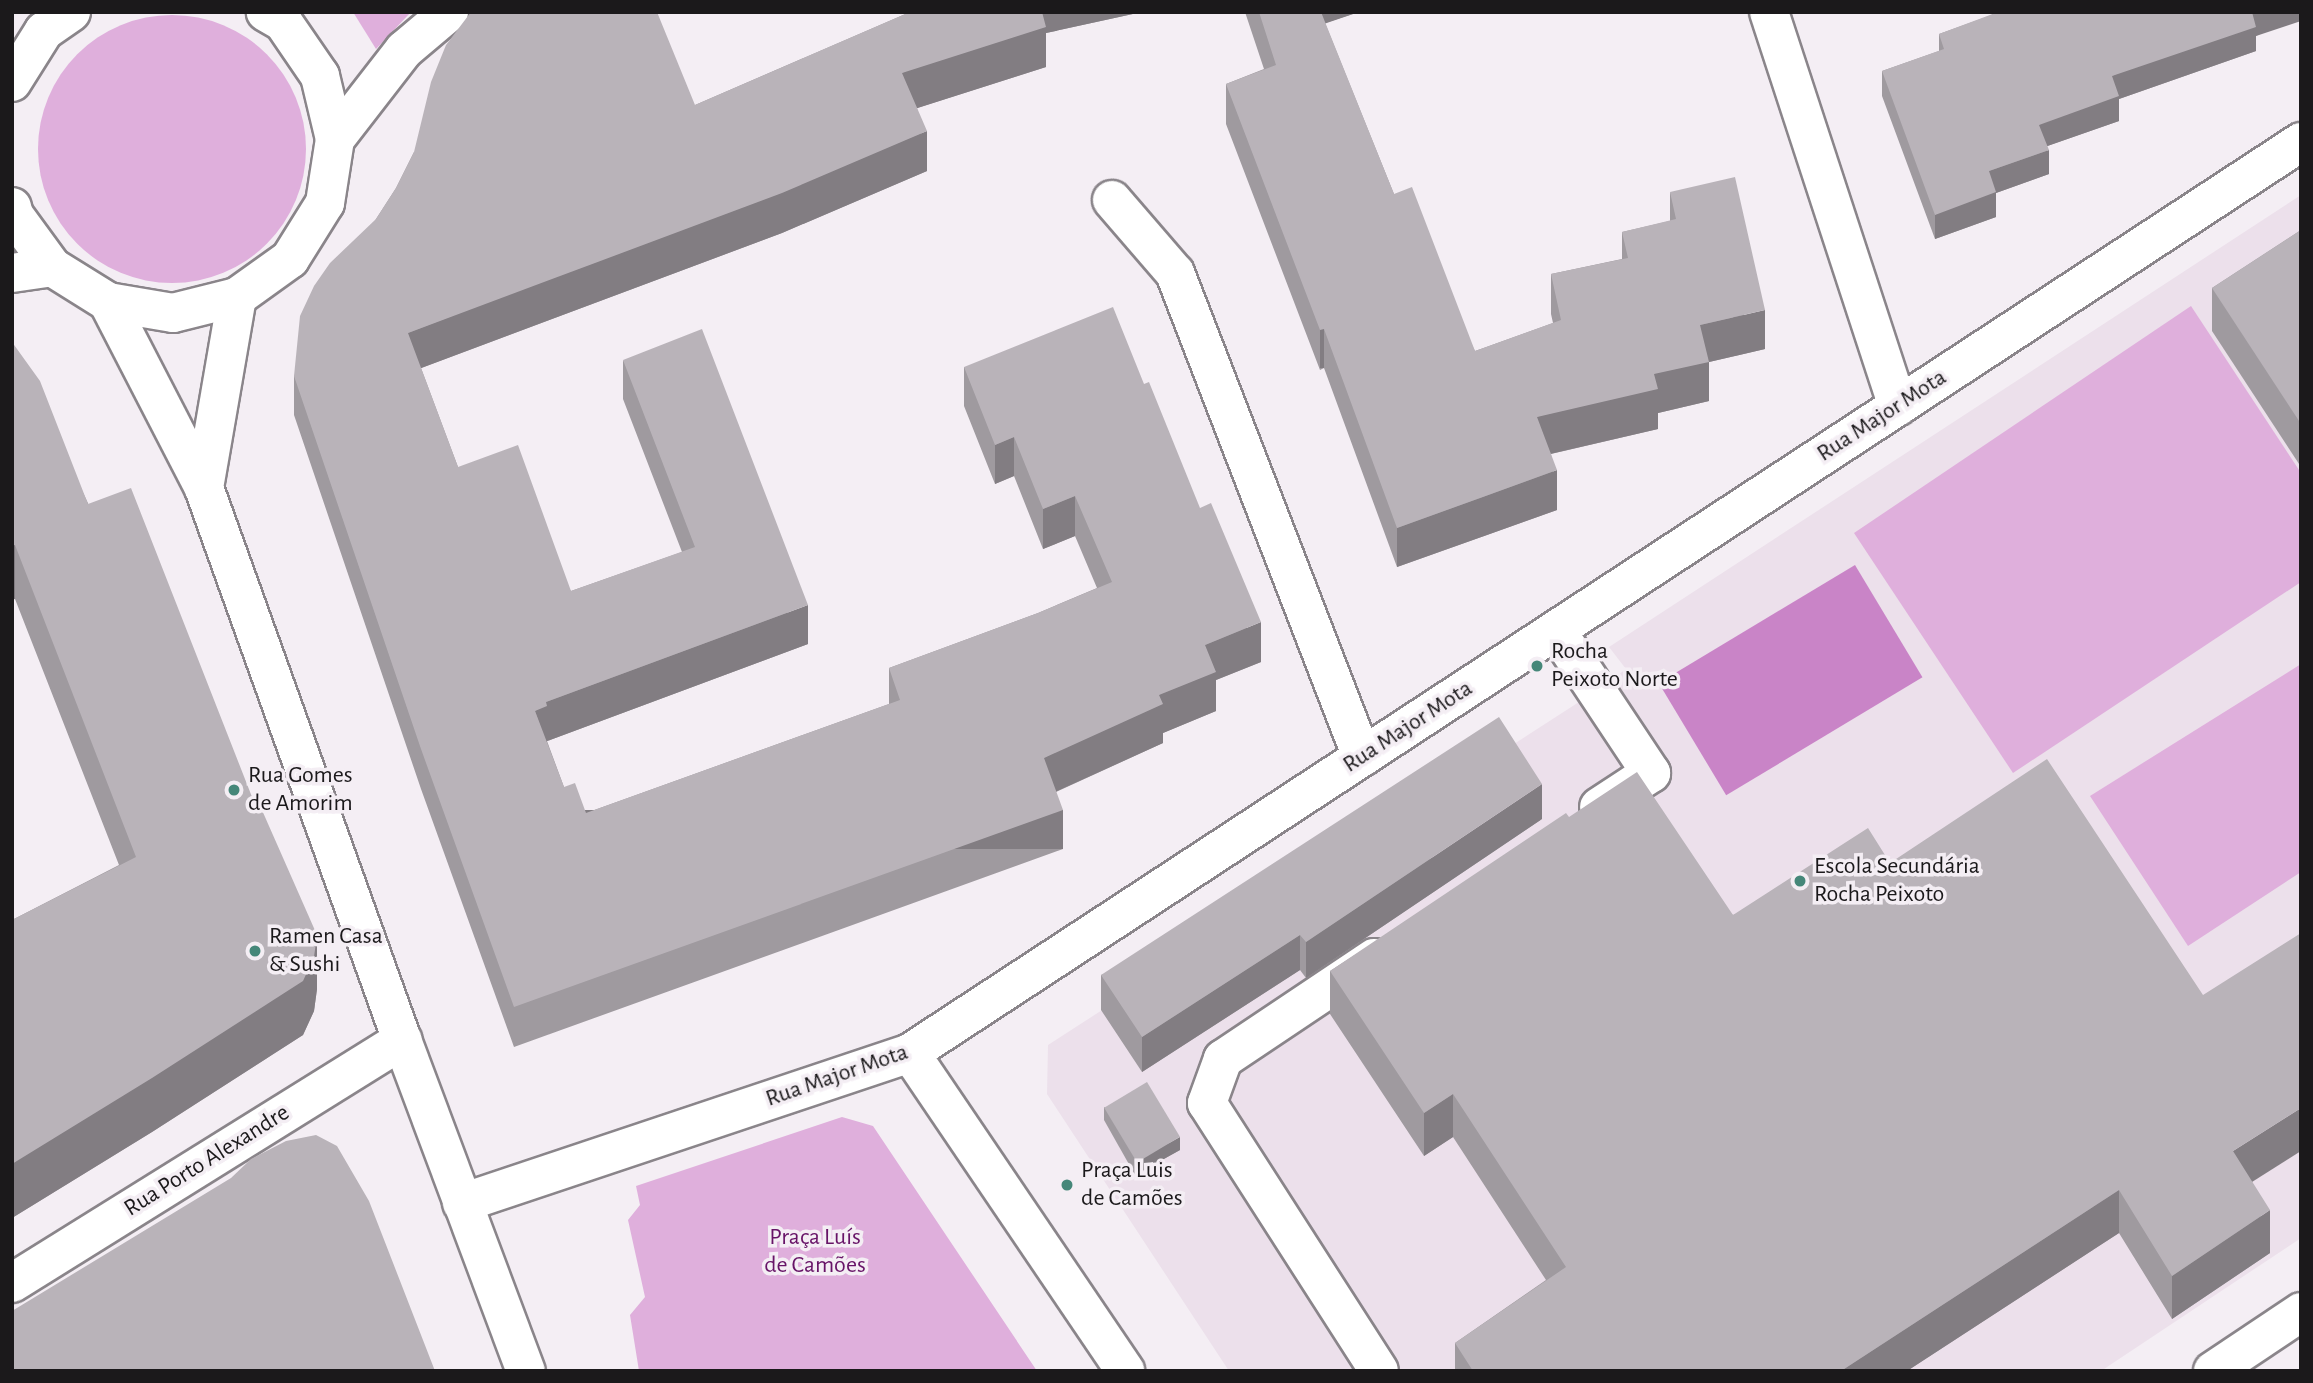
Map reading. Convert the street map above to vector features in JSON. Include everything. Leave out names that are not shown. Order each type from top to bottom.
[{"type":"street","points":[[12,82],[44,31],[71,12]]},
{"type":"street","points":[[12,207],[14,215],[52,267],[108,302],[173,313],[237,297],[290,259],[325,203],[335,139],[320,76],[283,22],[266,12]]},
{"type":"street","points":[[335,139],[404,50],[449,12]]},
{"type":"street","points":[[1769,12],[1898,406]]},
{"type":"street","name":"Rua Major Mota","points":[[463,1203],[910,1053],[2301,142]]},
{"type":"street","points":[[1112,200],[1175,273],[1362,757]]},
{"type":"street","points":[[12,273],[52,267]]},
{"type":"street","points":[[204,488],[237,297]]},
{"type":"street","points":[[108,302],[204,488],[402,1040],[526,1371]]},
{"type":"street","points":[[1556,630],[1651,773],[1570,827]]},
{"type":"street","points":[[1379,1371],[1207,1103],[1223,1059],[1408,935]]},
{"type":"street","name":"Rua Porto Alexandre","points":[[12,1283],[402,1040]]},
{"type":"street","points":[[910,1053],[1125,1371]]},
{"type":"street","points":[[2213,1371],[2301,1312]]},
{"type":"shaded area","name":"Escola Secundária Rocha Peixoto","points":[[2301,195],[2301,1238],[2101,1371],[1229,1371],[1047,1094],[1048,1045],[1596,691],[1626,669],[1609,647]]},
{"type":"shaded area","points":[[1855,565],[1922,677],[1726,795],[1659,683]]},
{"type":"green space","points":[[353,12],[411,12],[376,49]]},
{"type":"green space","points":[[159,15],[185,15],[211,20],[235,30],[267,54],[284,74],[301,110],[306,149],[301,188],[284,224],[267,244],[247,261],[211,278],[185,283],[159,283],[133,278],[109,268],[87,253],[68,234],[53,212],[43,188],[38,162],[38,136],[43,110],[53,86],[68,64],[87,45],[109,30],[133,20]]},
{"type":"green space","points":[[2191,306],[2301,473],[2301,582],[2013,773],[1854,533]]},
{"type":"green space","points":[[2301,664],[2301,872],[2188,946],[2090,796]]},
{"type":"green space","name":"Praça Luís de Camões","points":[[842,1117],[873,1126],[1037,1371],[639,1371],[630,1315],[645,1297],[628,1220],[640,1205],[636,1186]]},
{"type":"building","points":[[471,12],[657,12],[695,105],[910,12],[1042,12],[1046,27],[902,73],[927,131],[782,193],[408,333],[458,467],[518,445],[571,591],[695,547],[623,360],[702,329],[808,605],[546,702],[547,706],[535,711],[564,787],[575,783],[586,813],[900,700],[889,668],[1038,613],[1112,582],[1075,496],[1043,509],[1014,437],[995,445],[964,367],[1113,307],[1144,384],[1149,382],[1200,508],[1211,503],[1261,622],[1205,645],[1216,672],[1159,695],[1163,704],[1044,758],[1063,810],[514,1007],[421,749],[294,376],[300,316],[314,286],[330,263],[376,219],[396,188],[414,152],[431,82],[446,45]]},
{"type":"building","points":[[1259,12],[1321,12],[1394,194],[1412,187],[1475,351],[1561,320],[1551,274],[1628,258],[1622,232],[1676,219],[1670,192],[1735,177],[1765,310],[1700,325],[1709,362],[1654,374],[1658,389],[1537,417],[1557,470],[1397,528],[1324,329],[1320,330],[1226,84],[1276,65]]},
{"type":"building","points":[[1998,12],[2252,12],[2256,27],[2112,76],[2119,96],[2039,125],[2049,150],[1989,171],[1996,192],[1935,215],[1882,71],[1944,49],[1939,34]]},
{"type":"building","points":[[2301,230],[2301,424],[2212,288]]},
{"type":"building","points":[[12,342],[40,381],[88,504],[131,488],[254,802],[258,801],[317,935],[314,957],[303,981],[12,1164],[12,920],[136,857],[15,545],[12,546]]},
{"type":"building","points":[[1499,717],[1542,784],[1306,942],[1300,935],[1142,1037],[1101,975]]},
{"type":"building","points":[[2047,759],[2203,995],[2301,933],[2301,1108],[2233,1151],[2270,1210],[2172,1276],[2119,1190],[1841,1371],[1473,1371],[1455,1343],[1566,1267],[1453,1094],[1424,1113],[1330,971],[1566,813],[1569,817],[1637,772],[1733,915],[1868,828],[1890,863]]},
{"type":"building","points":[[1147,1082],[1180,1137],[1137,1163],[1104,1108]]},
{"type":"building","points":[[316,1135],[337,1146],[369,1201],[435,1371],[12,1371],[12,1311],[231,1178],[251,1159],[286,1141]]},
{"type":"place","name":"Rocha Peixoto Norte","points":[[1537,666]]},
{"type":"place","name":"Rua Gomes de Amorim","points":[[234,790]]},
{"type":"place","name":"Escola Secundária Rocha Peixoto","points":[[1800,881]]},
{"type":"place","name":"Ramen Casa & Sushi","points":[[255,951]]},
{"type":"place","name":"Praça Luis de Camões","points":[[1067,1185]]}]
